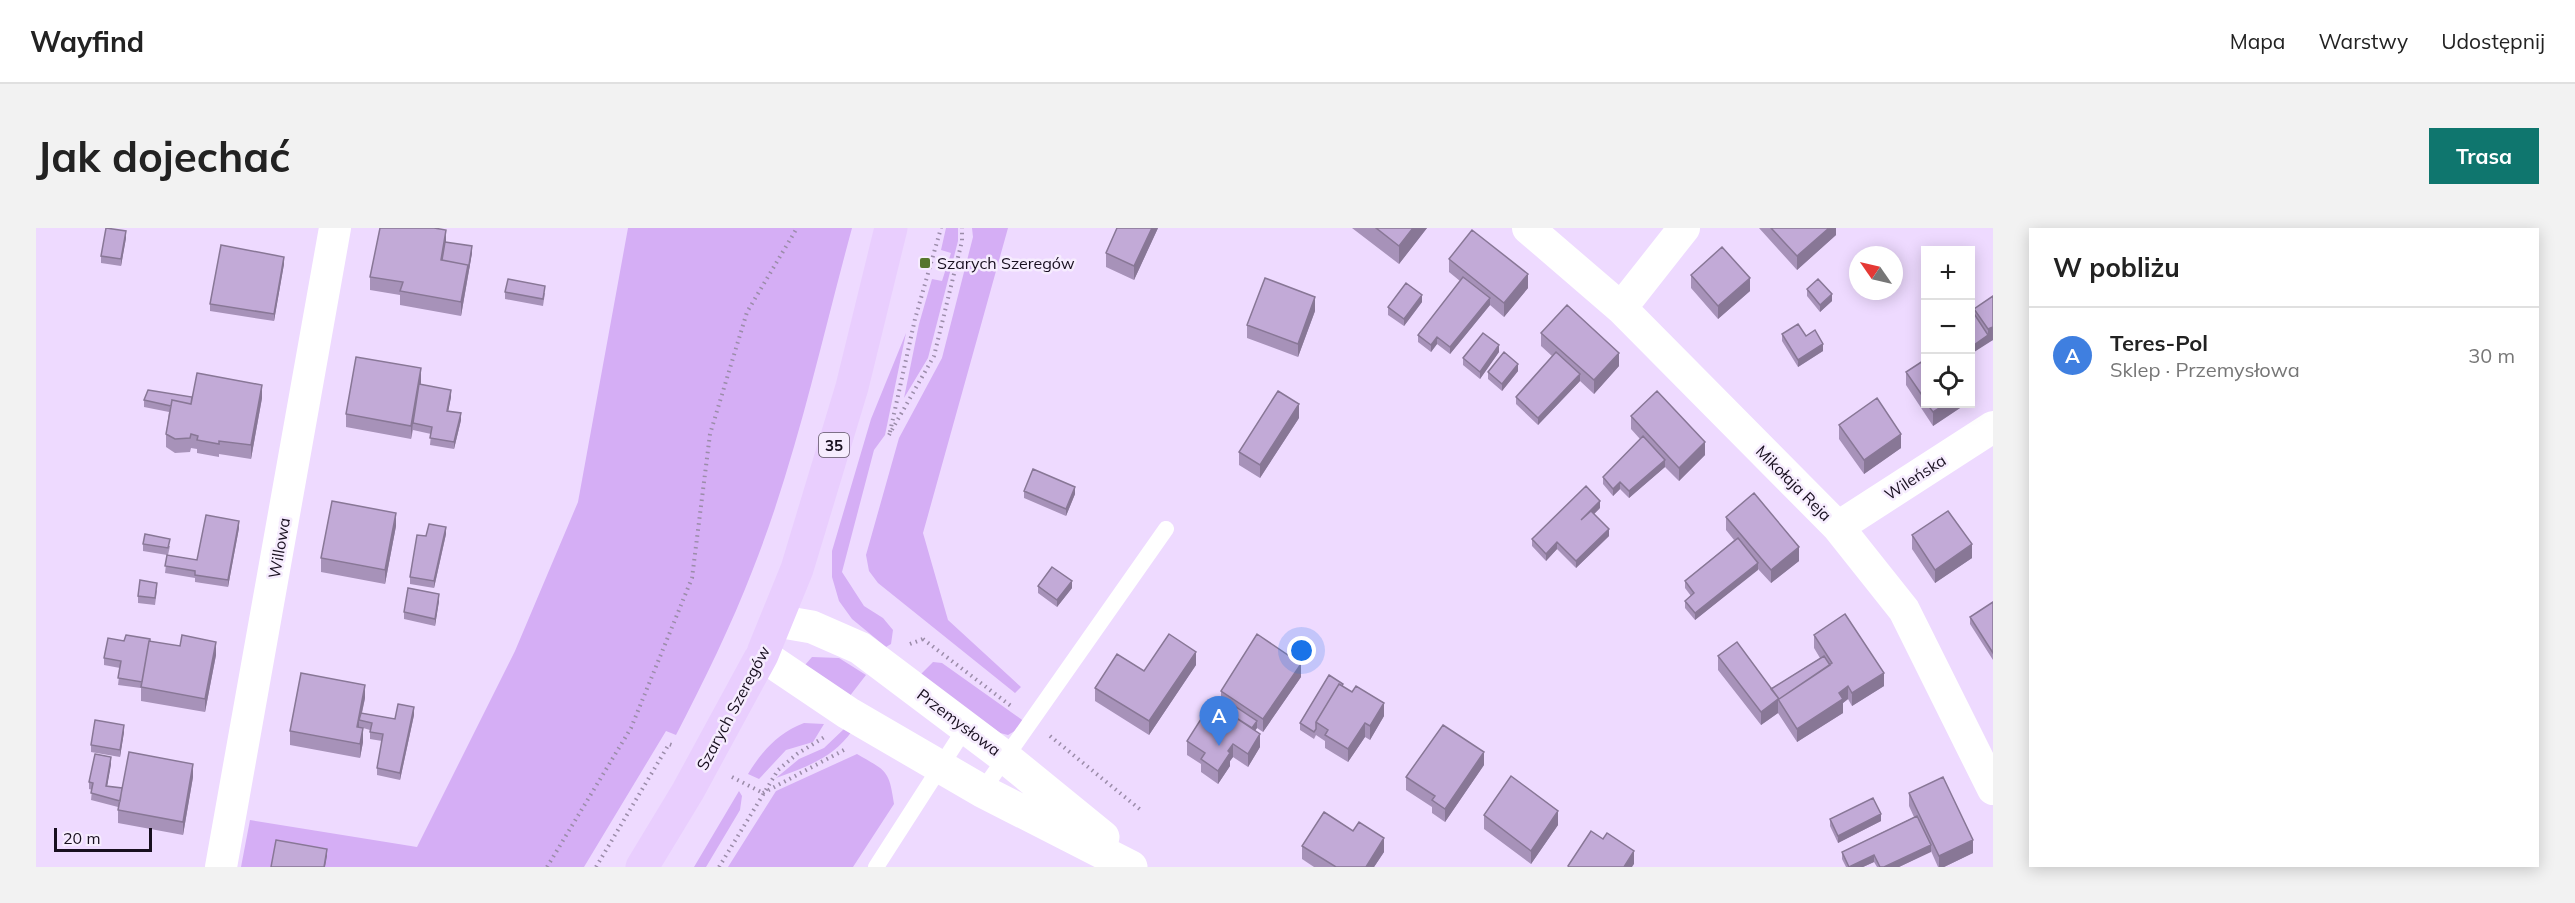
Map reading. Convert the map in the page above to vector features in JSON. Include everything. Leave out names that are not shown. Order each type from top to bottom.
[{"type":"main road","name":"Szarych Szeregów","points":[[642,867],[688,791],[762,656],[777,621],[797,569],[852,387],[891,228]]},
{"type":"main road","name":"Przemysłowa","points":[[777,621],[812,627],[860,648],[966,727],[1104,837],[1125,863]]},
{"type":"main road","name":"Przemysłowa","points":[[762,656],[848,713],[982,791],[1125,863]]},
{"type":"street","name":"Willowa","points":[[221,867],[335,228]]},
{"type":"street","name":"Mikołaja Reja","points":[[1528,228],[1622,308],[1838,527],[1904,610],[1993,789]]},
{"type":"street","points":[[1622,308],[1684,228]]},
{"type":"street","name":"Wileńska","points":[[1838,527],[1993,427]]},
{"type":"lane","points":[[982,791],[1166,529]]},
{"type":"lane","points":[[876,867],[966,727]]},
{"type":"path","points":[[547,867],[631,728],[692,578],[710,434],[716,412],[747,312],[798,228]]},
{"type":"path","points":[[941,228],[915,319],[889,435],[934,357],[962,241],[962,228]]},
{"type":"path","points":[[719,867],[763,793],[845,750]]},
{"type":"shaded area","points":[[628,228],[852,228],[795,443],[768,528],[745,590],[676,735],[666,731],[584,867],[241,867],[250,820],[417,847],[515,651],[578,502]]},
{"type":"shaded area","points":[[946,228],[958,228],[958,241],[928,358],[904,398],[919,324],[932,279],[942,281],[951,253],[941,250]]},
{"type":"shaded area","points":[[972,228],[1008,228],[923,533],[948,620],[1021,687],[1015,693],[878,583],[869,571],[866,555],[899,438],[942,358],[973,237]]},
{"type":"shaded area","points":[[906,333],[885,435],[874,450],[842,572],[864,606],[883,618],[893,630],[891,644],[886,647],[852,619],[839,601],[832,577],[832,551],[871,419]]},
{"type":"shaded area","points":[[812,657],[839,658],[866,675],[849,697],[805,665]]},
{"type":"shaded area","points":[[933,662],[942,663],[1025,722],[1008,735],[1000,733],[920,675]]},
{"type":"shaded area","points":[[804,723],[824,724],[813,742],[786,750],[759,779],[748,774],[759,758],[779,737]]},
{"type":"shaded area","points":[[845,728],[852,731],[828,755],[776,778],[799,759],[824,748]]},
{"type":"shaded area","points":[[857,754],[885,772],[894,804],[853,867],[728,867],[776,791]]},
{"type":"shaded area","points":[[739,791],[742,796],[740,810],[706,867],[694,867]]},
{"type":"building","points":[[106,228],[126,231],[121,259],[101,256]]},
{"type":"building","points":[[380,228],[446,230],[441,260],[468,265],[461,302],[400,291],[403,282],[370,277]]},
{"type":"building","points":[[1117,228],[1152,228],[1134,266],[1106,253]]},
{"type":"building","points":[[1376,228],[1413,228],[1399,246]]},
{"type":"building","points":[[1771,228],[1829,228],[1797,256]]},
{"type":"building","points":[[1472,230],[1528,274],[1504,303],[1449,259]]},
{"type":"building","points":[[445,242],[472,246],[468,271],[468,265],[442,260]]},
{"type":"building","points":[[221,245],[284,257],[274,314],[210,304]]},
{"type":"building","points":[[1722,247],[1750,278],[1718,306],[1691,275]]},
{"type":"building","points":[[1463,277],[1490,298],[1450,347],[1437,337],[1431,345],[1418,335]]},
{"type":"building","points":[[1265,278],[1315,297],[1298,344],[1247,325]]},
{"type":"building","points":[[508,279],[545,286],[543,299],[505,292]]},
{"type":"building","points":[[1818,279],[1832,294],[1820,305],[1807,289]]},
{"type":"building","points":[[1406,283],[1422,295],[1404,319],[1388,307]]},
{"type":"building","points":[[1993,296],[1993,327],[1988,329],[1975,308]]},
{"type":"building","points":[[1567,305],[1619,353],[1594,380],[1541,333]]},
{"type":"building","points":[[1975,315],[1988,335],[1975,344]]},
{"type":"building","points":[[1798,324],[1806,336],[1815,330],[1823,344],[1798,360],[1782,334]]},
{"type":"building","points":[[1483,333],[1499,345],[1480,372],[1463,358]]},
{"type":"building","points":[[1504,352],[1518,364],[1502,384],[1488,372]]},
{"type":"building","points":[[1556,352],[1580,374],[1538,418],[1516,397]]},
{"type":"building","points":[[356,357],[421,368],[411,426],[346,414]]},
{"type":"building","points":[[1921,362],[1921,394],[1906,372]]},
{"type":"building","points":[[197,373],[262,385],[251,445],[219,441],[219,444],[197,440],[198,436],[191,434],[190,438],[175,439],[166,434],[172,400],[191,404]]},
{"type":"building","points":[[419,384],[451,390],[447,411],[461,413],[454,442],[430,438],[432,427],[413,423]]},
{"type":"building","points":[[148,390],[192,397],[191,404],[172,400],[171,406],[144,400]]},
{"type":"building","points":[[1278,391],[1299,404],[1260,465],[1239,452]]},
{"type":"building","points":[[1657,391],[1705,442],[1679,468],[1631,416]]},
{"type":"building","points":[[1877,398],[1901,434],[1864,460],[1839,425]]},
{"type":"building","points":[[1643,436],[1665,460],[1629,491],[1620,482],[1613,489],[1603,477]]},
{"type":"building","points":[[1033,469],[1075,487],[1066,509],[1024,491]]},
{"type":"building","points":[[1586,486],[1600,501],[1581,520],[1591,511],[1609,529],[1576,561],[1557,542],[1546,554],[1532,539]]},
{"type":"building","points":[[1754,493],[1799,547],[1771,570],[1726,517]]},
{"type":"building","points":[[332,501],[396,513],[385,570],[321,558]]},
{"type":"building","points":[[1948,511],[1972,544],[1935,570],[1912,535]]},
{"type":"building","points":[[206,515],[239,521],[228,580],[195,575],[195,571],[165,566],[167,555],[197,560]]},
{"type":"building","points":[[429,524],[446,527],[434,581],[410,577],[417,535],[426,536]]},
{"type":"building","points":[[145,534],[170,539],[168,548],[143,544]]},
{"type":"building","points":[[1738,538],[1758,563],[1695,613],[1685,601],[1694,593],[1685,581]]},
{"type":"building","points":[[1052,567],[1072,581],[1057,600],[1038,586]]},
{"type":"building","points":[[140,580],[157,583],[155,598],[138,596]]},
{"type":"building","points":[[408,588],[439,594],[435,619],[404,612]]},
{"type":"building","points":[[1993,602],[1993,653],[1970,617]]},
{"type":"building","points":[[1845,614],[1884,673],[1852,693],[1848,686],[1839,693],[1843,699],[1797,729],[1778,699],[1761,712],[1718,656],[1737,642],[1779,699],[1832,663],[1814,635]]},
{"type":"building","points":[[1169,634],[1196,652],[1149,721],[1095,688],[1117,654],[1144,671]]},
{"type":"building","points":[[1257,634],[1301,664],[1263,719],[1221,691]]},
{"type":"building","points":[[126,635],[150,639],[142,682],[118,678],[121,661],[104,658],[108,638],[124,641]]},
{"type":"building","points":[[182,635],[216,642],[205,699],[141,687],[149,641],[180,646]]},
{"type":"building","points":[[1824,656],[1830,665],[1779,699],[1771,689]]},
{"type":"building","points":[[301,673],[365,685],[357,727],[363,728],[360,744],[290,731]]},
{"type":"building","points":[[1329,675],[1343,684],[1342,686],[1339,684],[1316,722],[1314,732],[1300,723]]},
{"type":"building","points":[[1339,684],[1352,692],[1356,686],[1384,703],[1370,726],[1365,723],[1348,749],[1325,735],[1328,730],[1316,722]]},
{"type":"building","points":[[1224,699],[1257,721],[1252,728],[1224,710],[1220,715],[1215,712]]},
{"type":"building","points":[[398,704],[414,707],[400,773],[377,768],[383,734],[370,732],[372,723],[359,720],[361,713],[395,719]]},
{"type":"building","points":[[1208,708],[1220,715],[1224,710],[1260,734],[1248,754],[1233,744],[1218,771],[1201,759],[1205,753],[1187,741]]},
{"type":"building","points":[[95,720],[124,725],[120,750],[91,745]]},
{"type":"building","points":[[1443,725],[1484,752],[1445,809],[1432,800],[1435,796],[1406,777]]},
{"type":"building","points":[[129,752],[193,764],[183,822],[118,810]]},
{"type":"building","points":[[95,754],[111,757],[106,786],[122,788],[120,801],[91,793],[93,783],[89,782]]},
{"type":"building","points":[[1511,776],[1558,811],[1531,851],[1484,815]]},
{"type":"building","points":[[1943,777],[1973,840],[1939,856],[1909,793]]},
{"type":"building","points":[[1873,798],[1881,814],[1838,836],[1830,819]]},
{"type":"building","points":[[1324,812],[1353,831],[1359,822],[1384,838],[1366,867],[1336,867],[1302,846]]},
{"type":"building","points":[[1917,816],[1931,845],[1884,867],[1880,867],[1874,855],[1849,867],[1842,852]]},
{"type":"building","points":[[1591,831],[1603,839],[1607,833],[1634,851],[1624,867],[1568,866]]},
{"type":"building","points":[[276,840],[327,849],[324,867],[271,867]]},
{"type":"place","name":"Szarych Szeregów","points":[[925,263]]},
{"type":"place","name":"Teres-Pol","points":[[1219,746]]}]
